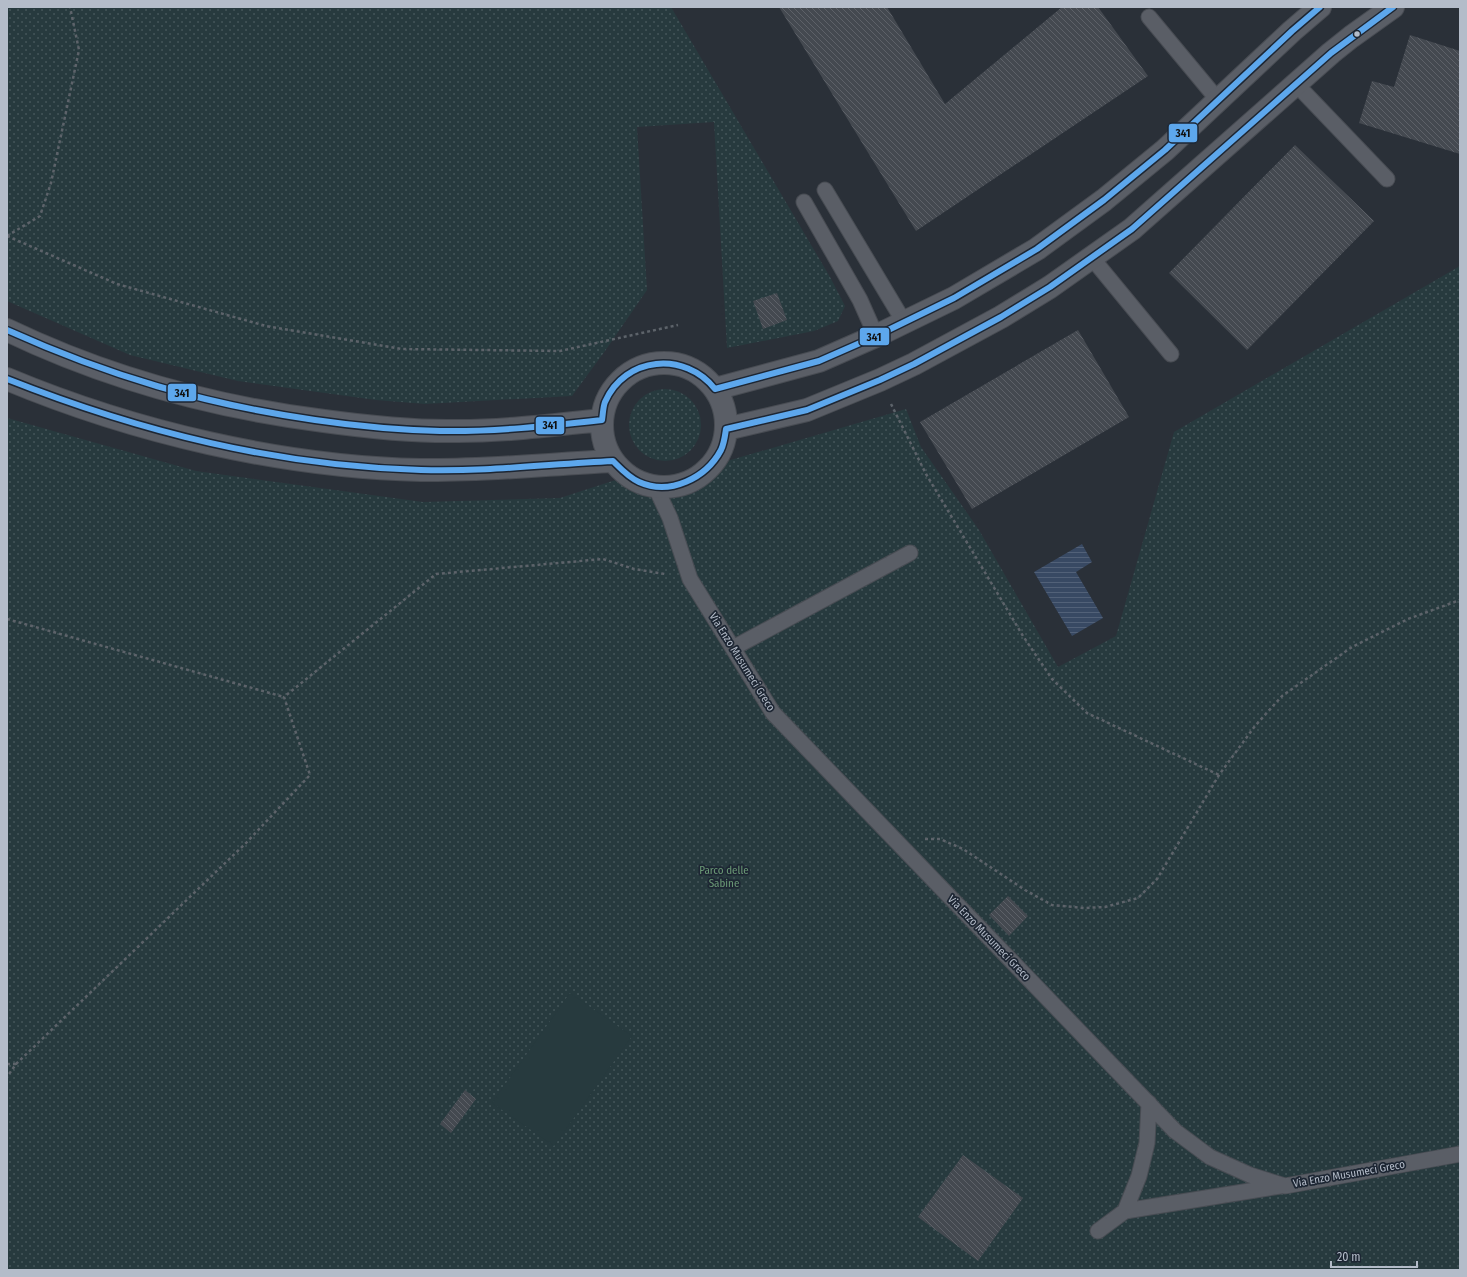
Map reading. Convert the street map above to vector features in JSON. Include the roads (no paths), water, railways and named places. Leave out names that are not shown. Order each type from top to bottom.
[{"type":"street","points":[[715,389],[819,361],[876,336],[954,298],[1037,249],[1104,200],[1159,155],[1320,7]]},
{"type":"street","points":[[726,429],[807,410],[880,380],[914,364],[1001,317],[1050,287],[1132,229],[1351,37],[1393,7]]},
{"type":"street","points":[[7,330],[111,373],[150,386],[223,405],[286,416],[381,428],[444,431],[512,429],[602,420]]},
{"type":"street","points":[[665,362],[682,365],[700,374],[715,389],[724,408],[726,429],[722,449],[710,466],[695,479],[676,486],[655,486],[628,476],[613,461],[606,448],[602,434],[602,420],[605,403],[614,387],[627,374],[643,366],[665,362]]},
{"type":"street","points":[[7,379],[96,412],[168,433],[262,454],[325,463],[381,468],[459,470],[613,461]]},
{"type":"lane","points":[[1149,17],[1218,100]]},
{"type":"lane","points":[[1296,84],[1387,179]]},
{"type":"lane","points":[[825,190],[904,322]]},
{"type":"lane","points":[[804,202],[860,300],[876,336]]},
{"type":"lane","points":[[1092,258],[1171,354]]},
{"type":"lane","name":"Via Enzo Musumeci Greco","points":[[655,486],[670,518],[690,578],[772,713],[1175,1131],[1210,1157],[1250,1175],[1285,1186],[1460,1154]]},
{"type":"lane","points":[[733,648],[910,553]]},
{"type":"lane","points":[[1125,1211],[1139,1176],[1147,1143],[1149,1103]]},
{"type":"lane","points":[[1098,1231],[1125,1211],[1285,1186]]},
{"type":"water","points":[[1082,544],[1092,562],[1076,572],[1103,618],[1072,636],[1034,572]]},
{"type":"park label","name":"Parco delle Sabine","points":[[724,876]]}]
